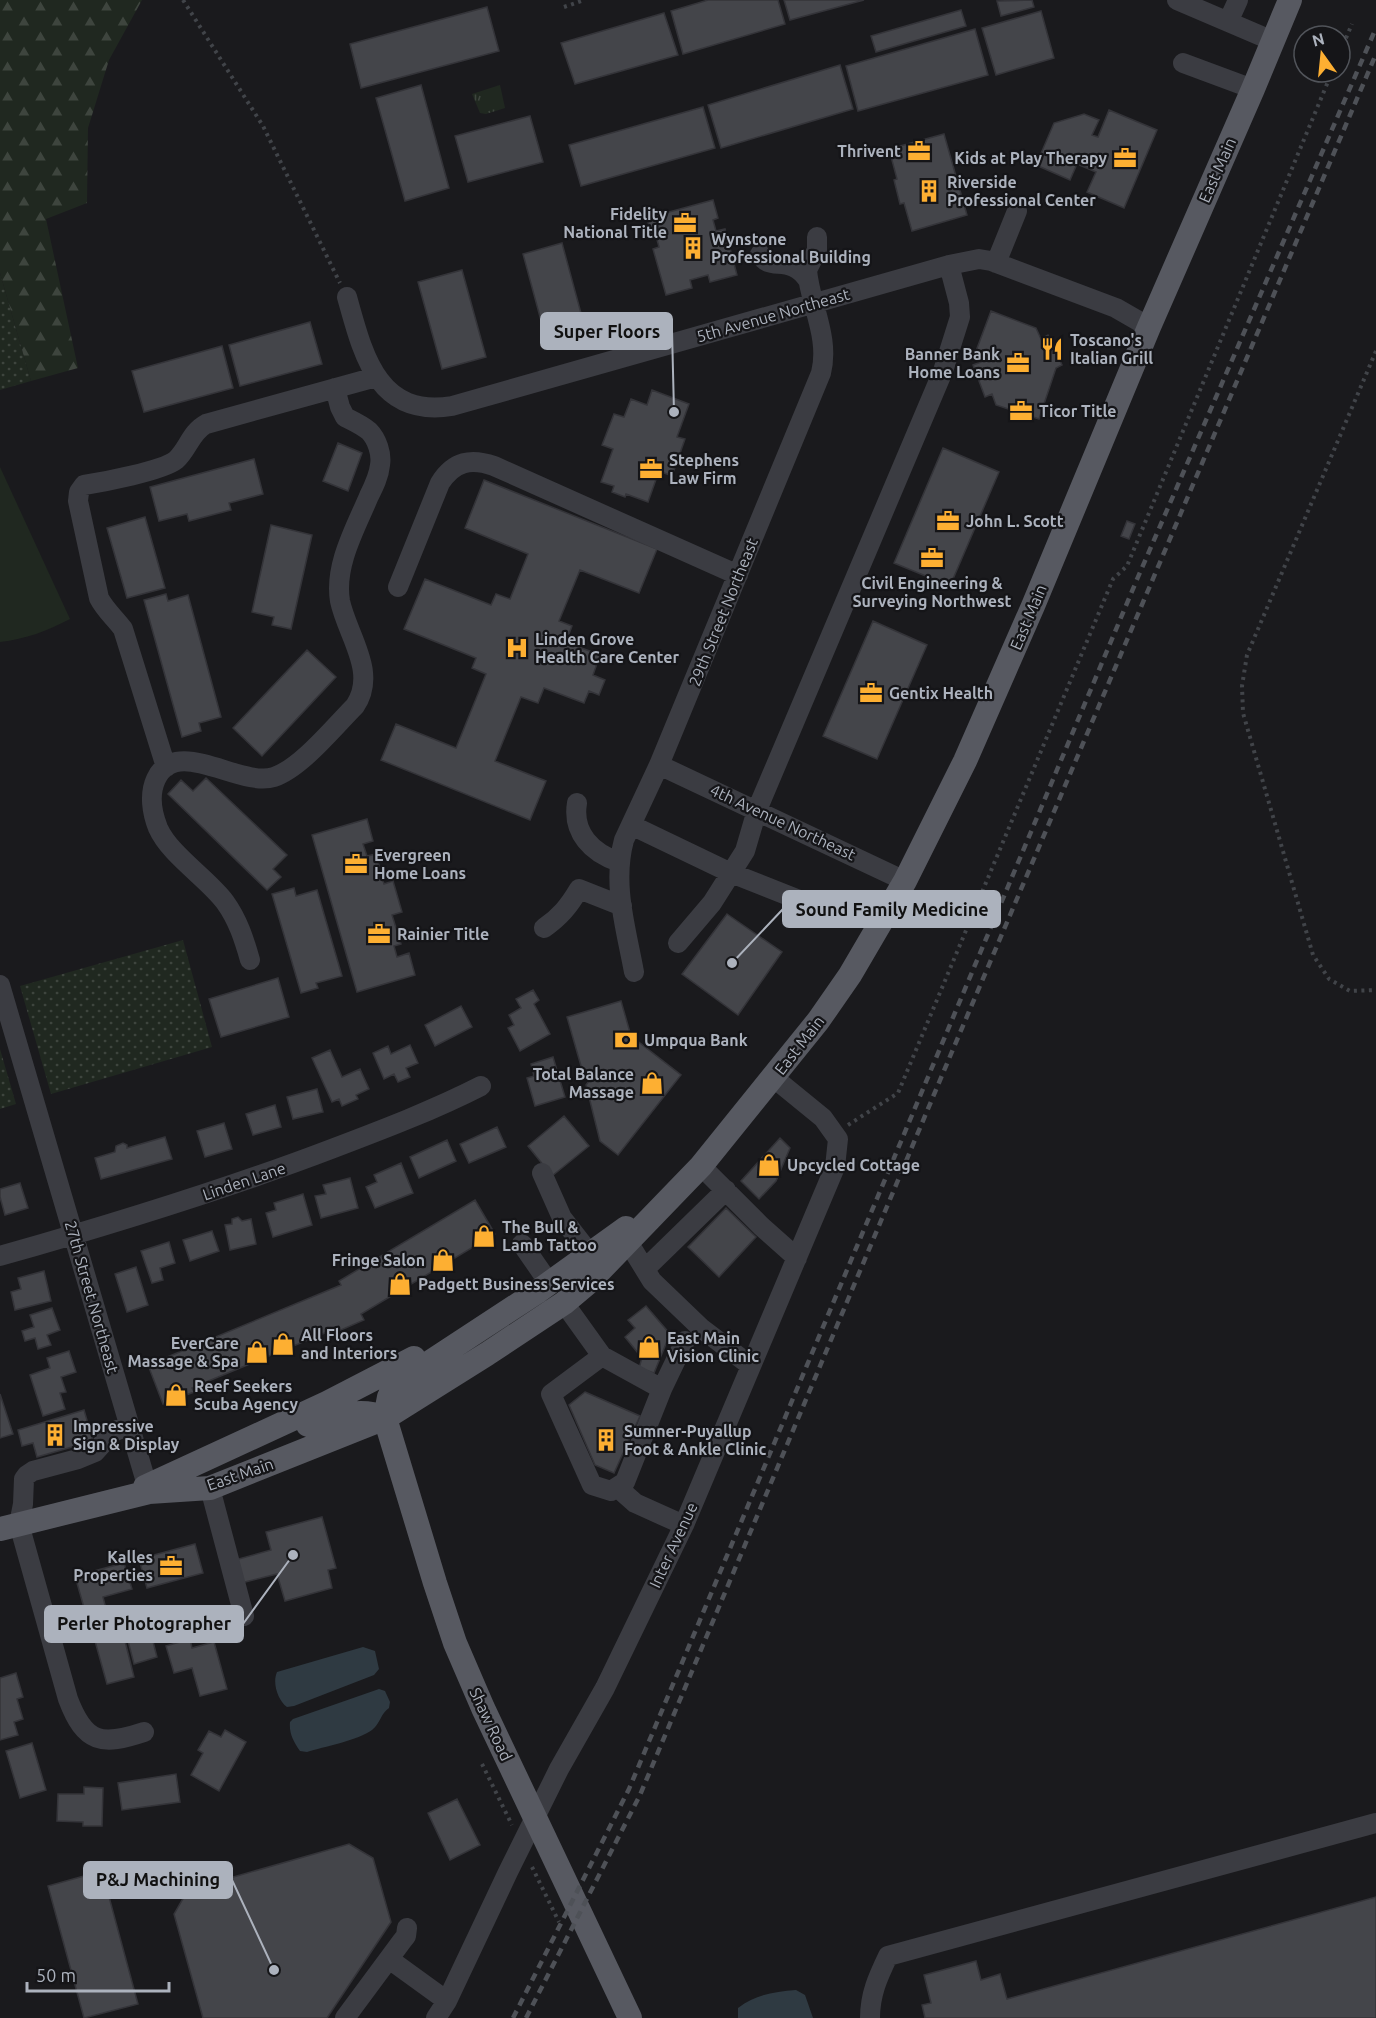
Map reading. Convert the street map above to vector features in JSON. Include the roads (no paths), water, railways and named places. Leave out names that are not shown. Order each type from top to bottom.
[{"type":"main road","name":"East Main","points":[[148,1489],[210,1488],[386,1418],[564,1303],[589,1282],[701,1166],[818,1021],[850,975],[905,881],[965,762],[1290,0]]},
{"type":"main road","name":"East Main","points":[[386,1418],[388,1397],[395,1385],[543,1287],[682,1187]]},
{"type":"main road","name":"East Main","points":[[9,1526],[148,1489],[225,1449],[327,1403],[462,1335],[543,1287]]},
{"type":"main road","name":"East Main","points":[[225,1449],[348,1414],[375,1414],[386,1418]]},
{"type":"main road","name":"Shaw Road","points":[[386,1418],[455,1643],[483,1708],[630,2018]]},
{"type":"street","points":[[1177,0],[1273,41]]},
{"type":"street","points":[[1228,22],[1238,0]]},
{"type":"street","points":[[1184,63],[1253,89]]},
{"type":"street","points":[[996,263],[1017,211]]},
{"type":"street","points":[[808,280],[807,270],[817,250],[817,237]]},
{"type":"street","points":[[760,254],[767,262],[795,267],[808,280]]},
{"type":"street","name":"5th Avenue Northeast","points":[[347,297],[361,347],[376,377],[384,386],[410,404],[431,409],[452,406],[949,265],[979,259],[996,263],[1116,308],[1149,327]]},
{"type":"street","points":[[678,944],[712,903],[745,850],[757,810],[943,371],[960,317],[959,303],[949,265]]},
{"type":"street","name":"29th Street Northeast","points":[[634,972],[623,913],[619,862],[624,840],[659,765],[821,373],[824,345],[808,280]]},
{"type":"street","points":[[166,767],[123,629],[104,608],[99,598],[78,501],[79,492],[84,485],[171,463],[180,455],[196,431],[206,424],[376,377]]},
{"type":"street","points":[[250,960],[239,924],[224,900],[168,842],[157,826],[152,789],[158,774],[166,767],[185,761],[202,762],[251,778],[273,777],[298,763],[360,698],[364,689],[364,674],[360,656],[344,615],[339,589],[345,551],[379,473],[381,459],[370,432],[345,417],[335,388]]},
{"type":"street","points":[[398,587],[440,483],[452,470],[473,461],[494,466],[738,574]]},
{"type":"street","name":"4th Avenue Northeast","points":[[659,765],[905,881]]},
{"type":"street","points":[[577,803],[576,817],[588,844],[597,853],[619,862]]},
{"type":"street","points":[[631,825],[731,873],[822,909]]},
{"type":"street","points":[[544,928],[557,919],[579,890],[623,913]]},
{"type":"street","name":"27th Street Northeast","points":[[0,985],[148,1489]]},
{"type":"street","name":"Inter Avenue","points":[[436,2018],[447,2001],[559,1769],[605,1688],[684,1525],[835,1167],[838,1138],[822,1118],[774,1078]]},
{"type":"street","name":"Linden Lane","points":[[0,1256],[139,1216],[266,1174],[365,1136],[481,1086]]},
{"type":"street","points":[[701,1166],[797,1258]]},
{"type":"street","points":[[542,1173],[562,1218],[590,1254]]},
{"type":"street","points":[[645,1269],[726,1190]]},
{"type":"street","points":[[628,1242],[652,1281],[701,1328],[751,1366]]},
{"type":"street","points":[[522,1244],[543,1287]]},
{"type":"street","points":[[564,1303],[602,1356],[662,1389]]},
{"type":"street","points":[[602,1356],[551,1394],[592,1485],[611,1491],[625,1482],[662,1389],[685,1341]]},
{"type":"street","points":[[129,1425],[111,1434],[95,1452],[78,1460],[33,1471],[27,1475],[24,1479],[23,1504],[9,1526],[77,1721],[90,1734],[106,1740],[117,1740],[144,1732]]},
{"type":"street","points":[[617,1487],[635,1503],[684,1525]]},
{"type":"street","points":[[210,1488],[244,1616]]},
{"type":"street","points":[[870,2018],[870,2004],[875,1982],[888,1956],[1376,1824]]},
{"type":"street","points":[[345,2018],[406,1936],[407,1928]]},
{"type":"street","points":[[389,1959],[447,2001]]},
{"type":"railway","points":[[513,2018],[629,1789],[1138,577],[1376,28]]},
{"type":"railway","points":[[526,2018],[640,1795],[951,1054],[1376,54]]},
{"type":"place","name":"Thrivent","points":[[919,151]]},
{"type":"place","name":"Kids at Play Therapy","points":[[1125,158]]},
{"type":"place","name":"Riverside Professional Center","points":[[929,191]]},
{"type":"place","name":"Fidelity National Title","points":[[685,223]]},
{"type":"place","name":"Wynstone Professional Building","points":[[693,248]]},
{"type":"place","name":"Toscano's Italian Grill","points":[[1052,349]]},
{"type":"place","name":"Banner Bank Home Loans","points":[[1018,363]]},
{"type":"place","name":"Ticor Title","points":[[1021,411]]},
{"type":"place","name":"Super Floors","points":[[674,412]]},
{"type":"place","name":"Stephens Law Firm","points":[[651,469]]},
{"type":"place","name":"John L. Scott","points":[[948,521]]},
{"type":"place","name":"Civil Engineering & Surveying Northwest","points":[[932,558]]},
{"type":"place","name":"Linden Grove Health Care Center","points":[[517,648]]},
{"type":"place","name":"Gentix Health","points":[[871,693]]},
{"type":"place","name":"Evergreen Home Loans","points":[[356,864]]},
{"type":"place","name":"Rainier Title","points":[[379,934]]},
{"type":"place","name":"Sound Family Medicine","points":[[732,963]]},
{"type":"place","name":"Umpqua Bank","points":[[626,1040]]},
{"type":"place","name":"Total Balance Massage","points":[[652,1083]]},
{"type":"place","name":"Upcycled Cottage","points":[[769,1165]]},
{"type":"place","name":"The Bull & Lamb Tattoo","points":[[484,1236]]},
{"type":"place","name":"Fringe Salon","points":[[443,1260]]},
{"type":"place","name":"Padgett Business Services","points":[[400,1284]]},
{"type":"place","name":"All Floors and Interiors","points":[[283,1344]]},
{"type":"place","name":"East Main Vision Clinic","points":[[649,1347]]},
{"type":"place","name":"EverCare Massage & Spa","points":[[257,1352]]},
{"type":"place","name":"Reef Seekers Scuba Agency","points":[[176,1395]]},
{"type":"place","name":"Impressive Sign & Display","points":[[55,1435]]},
{"type":"place","name":"Sumner-Puyallup Foot & Ankle Clinic","points":[[606,1440]]},
{"type":"place","name":"Perler Photographer","points":[[293,1555]]},
{"type":"place","name":"Kalles Properties","points":[[171,1566]]},
{"type":"place","name":"P&J Machining","points":[[274,1970]]}]
